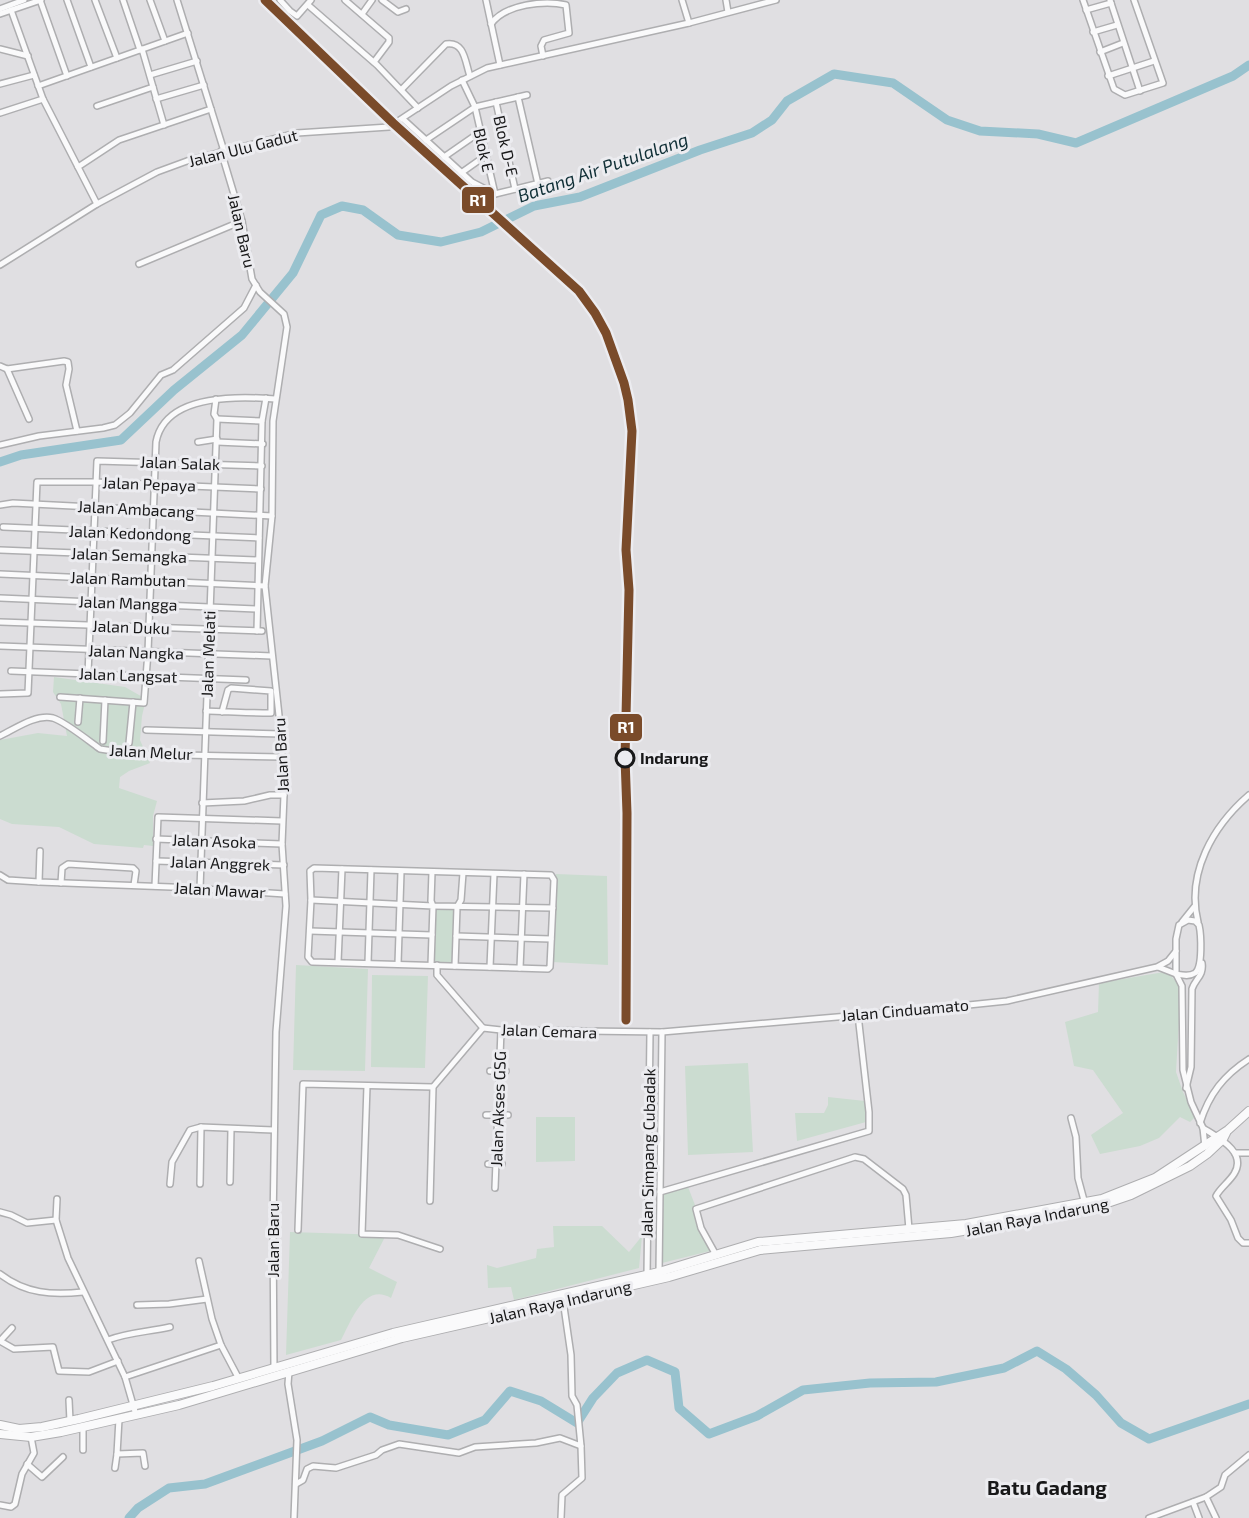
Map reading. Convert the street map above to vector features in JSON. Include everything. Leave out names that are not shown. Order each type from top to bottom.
[{"type":"highway","name":"Jalan Raya Indarung","points":[[658,1276],[714,1251],[765,1241],[826,1241],[961,1232],[1086,1206],[1146,1182],[1206,1150],[1249,1111]]},
{"type":"highway","name":"Jalan Raya Indarung","points":[[0,1425],[19,1429],[70,1421],[760,1250],[1086,1206]]},
{"type":"highway","name":"Jalan Raya Indarung","points":[[0,1434],[31,1437],[136,1415],[214,1396],[282,1370],[393,1333],[647,1279]]},
{"type":"street","points":[[0,9],[24,0]]},
{"type":"street","points":[[0,14],[40,0],[67,76]]},
{"type":"street","points":[[67,0],[91,68]]},
{"type":"street","points":[[95,0],[117,58]]},
{"type":"street","points":[[123,0],[150,75],[164,125]]},
{"type":"street","points":[[150,0],[165,41]]},
{"type":"street","name":"Jalan Baru","points":[[177,0],[197,61],[242,221],[252,279],[260,292],[284,314],[287,327],[273,421],[272,516],[265,586],[281,734],[284,795],[282,844],[285,916],[276,1032],[274,1130],[282,1370],[288,1384],[297,1440],[294,1518]]},
{"type":"street","points":[[280,0],[297,16],[310,2],[402,89],[418,108]]},
{"type":"street","points":[[345,0],[389,38],[389,42],[374,62]]},
{"type":"street","points":[[362,14],[372,0]]},
{"type":"street","points":[[382,0],[398,12],[406,9]]},
{"type":"street","points":[[486,0],[500,65]]},
{"type":"street","points":[[682,0],[688,23]]},
{"type":"street","points":[[726,0],[728,12]]},
{"type":"street","name":"Jalan Ulu Gadut","points":[[0,265],[98,204],[157,172],[222,151],[297,133],[390,127],[462,80],[500,65],[688,23],[776,0]]},
{"type":"street","points":[[1083,0],[1108,76],[1114,89],[1125,95],[1163,83],[1134,0]]},
{"type":"street","points":[[491,24],[504,11],[516,6],[552,1],[563,3],[566,5],[569,33],[544,40],[541,46],[543,56]]},
{"type":"street","points":[[1086,10],[1110,1],[1140,91]]},
{"type":"street","points":[[11,10],[43,99],[98,204]]},
{"type":"street","points":[[1093,32],[1117,24]]},
{"type":"street","points":[[38,86],[188,33]]},
{"type":"street","points":[[402,89],[446,44],[450,43],[461,48],[470,76]]},
{"type":"street","points":[[1100,52],[1123,43]]},
{"type":"street","points":[[0,49],[28,56]]},
{"type":"street","points":[[150,75],[197,61]]},
{"type":"street","points":[[1108,76],[1154,61]]},
{"type":"street","points":[[0,84],[34,75]]},
{"type":"street","name":"Blok E","points":[[462,80],[475,107],[495,194]]},
{"type":"street","points":[[156,99],[204,85]]},
{"type":"street","points":[[97,106],[153,87]]},
{"type":"street","points":[[426,140],[475,107],[527,95]]},
{"type":"street","points":[[518,97],[538,184]]},
{"type":"street","points":[[0,113],[43,99]]},
{"type":"street","name":"Blok D-E","points":[[496,102],[515,189]]},
{"type":"street","points":[[78,167],[115,142],[211,109]]},
{"type":"street","points":[[403,118],[461,173],[472,182],[495,194],[548,181]]},
{"type":"street","points":[[444,157],[480,132]]},
{"type":"street","points":[[461,173],[485,156]]},
{"type":"street","points":[[139,264],[242,221]]},
{"type":"street","points":[[0,445],[23,439],[108,427],[123,420],[161,375],[173,370],[244,308],[255,285]]},
{"type":"street","points":[[0,366],[7,369],[68,362],[66,385],[77,431]]},
{"type":"street","points":[[7,369],[28,419]]},
{"type":"street","points":[[257,609],[259,488],[262,422],[266,398]]},
{"type":"street","points":[[60,697],[144,703],[156,442],[162,425],[171,416],[190,406],[216,399],[275,399]]},
{"type":"street","name":"Jalan Melati","points":[[200,889],[217,440],[217,419],[214,414],[216,399]]},
{"type":"street","points":[[217,419],[262,422]]},
{"type":"street","points":[[198,442],[217,440],[262,444]]},
{"type":"street","name":"Jalan Salak","points":[[95,482],[98,460],[260,466]]},
{"type":"street","name":"Jalan Pepaya","points":[[35,504],[36,484],[40,481],[259,488]]},
{"type":"street","points":[[88,674],[95,482]]},
{"type":"street","name":"Jalan Ambacang","points":[[0,505],[13,503],[272,516]]},
{"type":"street","points":[[0,694],[27,694],[30,671],[35,504]]},
{"type":"street","name":"Jalan Kedondong","points":[[3,527],[259,538]]},
{"type":"street","name":"Jalan Semangka","points":[[0,550],[258,560]]},
{"type":"street","name":"Jalan Rambutan","points":[[0,574],[265,586]]},
{"type":"street","name":"Jalan Mangga","points":[[0,598],[257,609]]},
{"type":"street","name":"Jalan Duku","points":[[0,622],[259,631],[257,609]]},
{"type":"street","name":"Jalan Nangka","points":[[0,646],[272,656]]},
{"type":"street","name":"Jalan Langsat","points":[[11,671],[246,680]]},
{"type":"street","points":[[206,711],[222,712],[271,713],[271,691],[269,689],[231,688],[228,690],[222,712]]},
{"type":"street","points":[[78,722],[80,698]]},
{"type":"street","points":[[103,741],[105,700]]},
{"type":"street","points":[[129,743],[133,702]]},
{"type":"street","name":"Jalan Melur","points":[[0,736],[29,722],[53,718],[100,749],[109,751],[134,754],[282,757]]},
{"type":"street","points":[[146,730],[281,734]]},
{"type":"street","points":[[202,803],[239,802],[274,794],[284,795]]},
{"type":"street","points":[[1157,967],[1176,974],[1187,975],[1194,974],[1199,968],[1200,930],[1194,906],[1204,853],[1226,818],[1249,795]]},
{"type":"street","points":[[156,839],[158,817],[282,821]]},
{"type":"street","name":"Jalan Asoka","points":[[155,886],[156,839],[282,844]]},
{"type":"street","points":[[39,851],[39,882]]},
{"type":"street","name":"Jalan Anggrek","points":[[156,861],[284,866]]},
{"type":"street","points":[[61,883],[62,868],[68,864],[134,868],[136,871],[134,885]]},
{"type":"street","points":[[312,869],[342,869],[551,875],[553,877],[553,908],[549,968],[310,960],[308,957],[310,871],[312,869]]},
{"type":"street","points":[[338,962],[342,869]]},
{"type":"street","points":[[368,963],[371,870]]},
{"type":"street","points":[[398,964],[401,872]]},
{"type":"street","points":[[430,1201],[433,1088],[483,1028],[436,975],[432,935],[432,872]]},
{"type":"street","points":[[455,966],[457,907],[461,900],[463,873]]},
{"type":"street","points":[[490,967],[494,874]]},
{"type":"street","points":[[520,968],[524,874]]},
{"type":"street","name":"Jalan Mawar","points":[[0,875],[8,880],[285,894]]},
{"type":"street","points":[[311,900],[457,907],[553,908]]},
{"type":"street","points":[[1194,906],[1177,931],[1176,974],[1181,981],[1183,991],[1183,1070],[1186,1088],[1202,1125],[1206,1150]]},
{"type":"street","points":[[1181,923],[1188,920],[1198,922]]},
{"type":"street","points":[[310,931],[432,935]]},
{"type":"street","points":[[456,936],[551,939]]},
{"type":"street","points":[[1157,967],[1168,961],[1176,951]]},
{"type":"street","points":[[1186,1088],[1191,1067],[1192,989],[1202,972],[1200,959]]},
{"type":"street","name":"Jalan Cinduamato","points":[[650,1032],[1006,1001],[1157,967]]},
{"type":"street","points":[[660,1192],[868,1131],[869,1112],[858,1015]]},
{"type":"street","name":"Jalan Cemara","points":[[483,1028],[650,1032]]},
{"type":"street","name":"Jalan Akses GSG","points":[[495,1188],[499,1164],[497,1115],[501,1030]]},
{"type":"street","name":"Jalan Simpang Cubadak","points":[[647,1279],[650,1032]]},
{"type":"street","name":"Jalan Simpang Cubadak","points":[[658,1276],[662,1032]]},
{"type":"street","points":[[1183,1037],[1191,1037]]},
{"type":"street","points":[[1202,1125],[1206,1104],[1212,1092],[1227,1076],[1249,1059]]},
{"type":"street","points":[[490,1071],[506,1071]]},
{"type":"street","points":[[298,1230],[302,1085],[305,1083],[433,1088]]},
{"type":"street","points":[[367,1086],[362,1234],[398,1235],[440,1250]]},
{"type":"street","points":[[486,1116],[508,1116]]},
{"type":"street","points":[[1071,1118],[1076,1137],[1078,1178],[1086,1206]]},
{"type":"street","points":[[1202,1125],[1235,1153],[1236,1170],[1216,1196],[1231,1220],[1238,1238],[1243,1243],[1249,1243]]},
{"type":"street","points":[[170,1184],[172,1162],[190,1130],[201,1127],[274,1130]]},
{"type":"street","points":[[200,1184],[201,1127]]},
{"type":"street","points":[[230,1182],[231,1129]]},
{"type":"street","points":[[1235,1153],[1249,1153]]},
{"type":"street","points":[[714,1251],[701,1228],[696,1212],[698,1208],[855,1158],[864,1159],[903,1189],[906,1195],[909,1229]]},
{"type":"street","points":[[648,1160],[661,1159]]},
{"type":"street","points":[[488,1164],[499,1164]]},
{"type":"street","points":[[57,1199],[56,1220],[68,1258],[125,1377],[136,1415]]},
{"type":"street","points":[[0,1212],[27,1223],[56,1220]]},
{"type":"street","points":[[199,1261],[207,1299],[221,1345],[239,1379]]},
{"type":"street","points":[[0,1274],[33,1291],[59,1294],[83,1292]]},
{"type":"street","points":[[137,1305],[207,1299]]},
{"type":"street","points":[[561,1518],[562,1495],[582,1478],[578,1410],[572,1396],[571,1355],[563,1300]]},
{"type":"street","points":[[108,1340],[126,1333],[148,1332],[170,1327]]},
{"type":"street","points":[[12,1328],[0,1341],[14,1350],[53,1347],[59,1371],[89,1372],[118,1361]]},
{"type":"street","points":[[125,1377],[221,1345]]},
{"type":"street","points":[[69,1400],[70,1421]]},
{"type":"street","points":[[115,1468],[119,1419]]},
{"type":"street","points":[[82,1427],[83,1450]]},
{"type":"street","points":[[0,1505],[11,1507],[15,1504],[22,1474],[34,1453],[31,1437]]},
{"type":"street","points":[[296,1482],[303,1480],[307,1469],[313,1466],[336,1467],[376,1455],[382,1450],[399,1444],[459,1453],[475,1447],[536,1443],[560,1438],[581,1446]]},
{"type":"street","points":[[117,1454],[143,1454],[145,1466]]},
{"type":"street","points":[[1149,1518],[1206,1497],[1221,1487],[1225,1474],[1249,1455]]},
{"type":"street","points":[[27,1464],[42,1477],[63,1457]]},
{"type":"street","points":[[1206,1497],[1216,1518]]},
{"type":"street","points":[[1193,1502],[1199,1518]]},
{"type":"green space","points":[[54,677],[125,687],[146,699],[140,740],[150,763],[120,777],[119,788],[157,801],[153,816],[153,846],[144,845],[143,848],[94,844],[59,827],[12,824],[0,819],[0,740],[38,733],[67,736],[61,704],[53,692]]},
{"type":"green space","points":[[556,874],[607,876],[608,965],[552,962]]},
{"type":"green space","points":[[436,908],[456,909],[453,964],[434,963]]},
{"type":"green space","points":[[296,965],[368,969],[365,1071],[293,1070]]},
{"type":"green space","points":[[1170,971],[1181,987],[1176,1072],[1195,1117],[1190,1122],[1180,1117],[1159,1138],[1140,1146],[1100,1154],[1091,1135],[1123,1113],[1093,1070],[1074,1066],[1065,1022],[1098,1012],[1099,983]]},
{"type":"green space","points":[[372,975],[428,976],[425,1068],[371,1067]]},
{"type":"green space","points":[[748,1063],[753,1152],[688,1155],[685,1066]]},
{"type":"green space","points":[[828,1097],[865,1101],[866,1122],[797,1141],[795,1113],[824,1113],[828,1105]]},
{"type":"green space","points":[[536,1117],[575,1117],[575,1161],[536,1162]]},
{"type":"green space","points":[[688,1187],[695,1205],[693,1209],[696,1224],[710,1251],[658,1264],[660,1195]]},
{"type":"green space","points":[[553,1226],[602,1226],[629,1252],[642,1236],[639,1268],[514,1300],[511,1287],[488,1288],[487,1265],[497,1268],[536,1258],[537,1249],[554,1247]]},
{"type":"green space","points":[[290,1232],[386,1235],[369,1268],[397,1282],[391,1298],[382,1294],[373,1295],[360,1306],[341,1340],[286,1355]]},
{"type":"waterway","name":"Batang Air Putulalang","points":[[0,462],[21,455],[121,440],[174,390],[242,335],[293,273],[321,215],[342,206],[363,210],[398,235],[441,242],[481,232],[534,206],[580,197],[700,150],[752,133],[772,120],[787,101],[834,74],[893,83],[947,120],[980,131],[1038,134],[1076,143],[1233,76],[1249,65]]},
{"type":"waterway","points":[[129,1518],[138,1508],[169,1488],[205,1484],[322,1441],[370,1417],[389,1425],[448,1435],[485,1420],[510,1391],[541,1401],[577,1423],[593,1398],[617,1373],[647,1360],[675,1372],[679,1408],[709,1434],[757,1416],[803,1390],[870,1383],[936,1382],[1004,1368],[1037,1351],[1066,1369],[1096,1395],[1121,1423],[1149,1439],[1249,1404]]},
{"type":"transit line","name":"R1","points":[[265,0],[393,123],[579,291],[606,333],[624,383],[632,431],[626,550],[629,590],[625,758],[626,1020]]},
{"type":"place","name":"Indarung","points":[[625,758]]},
{"type":"district","name":"Batu Gadang","points":[[1047,1488]]}]
